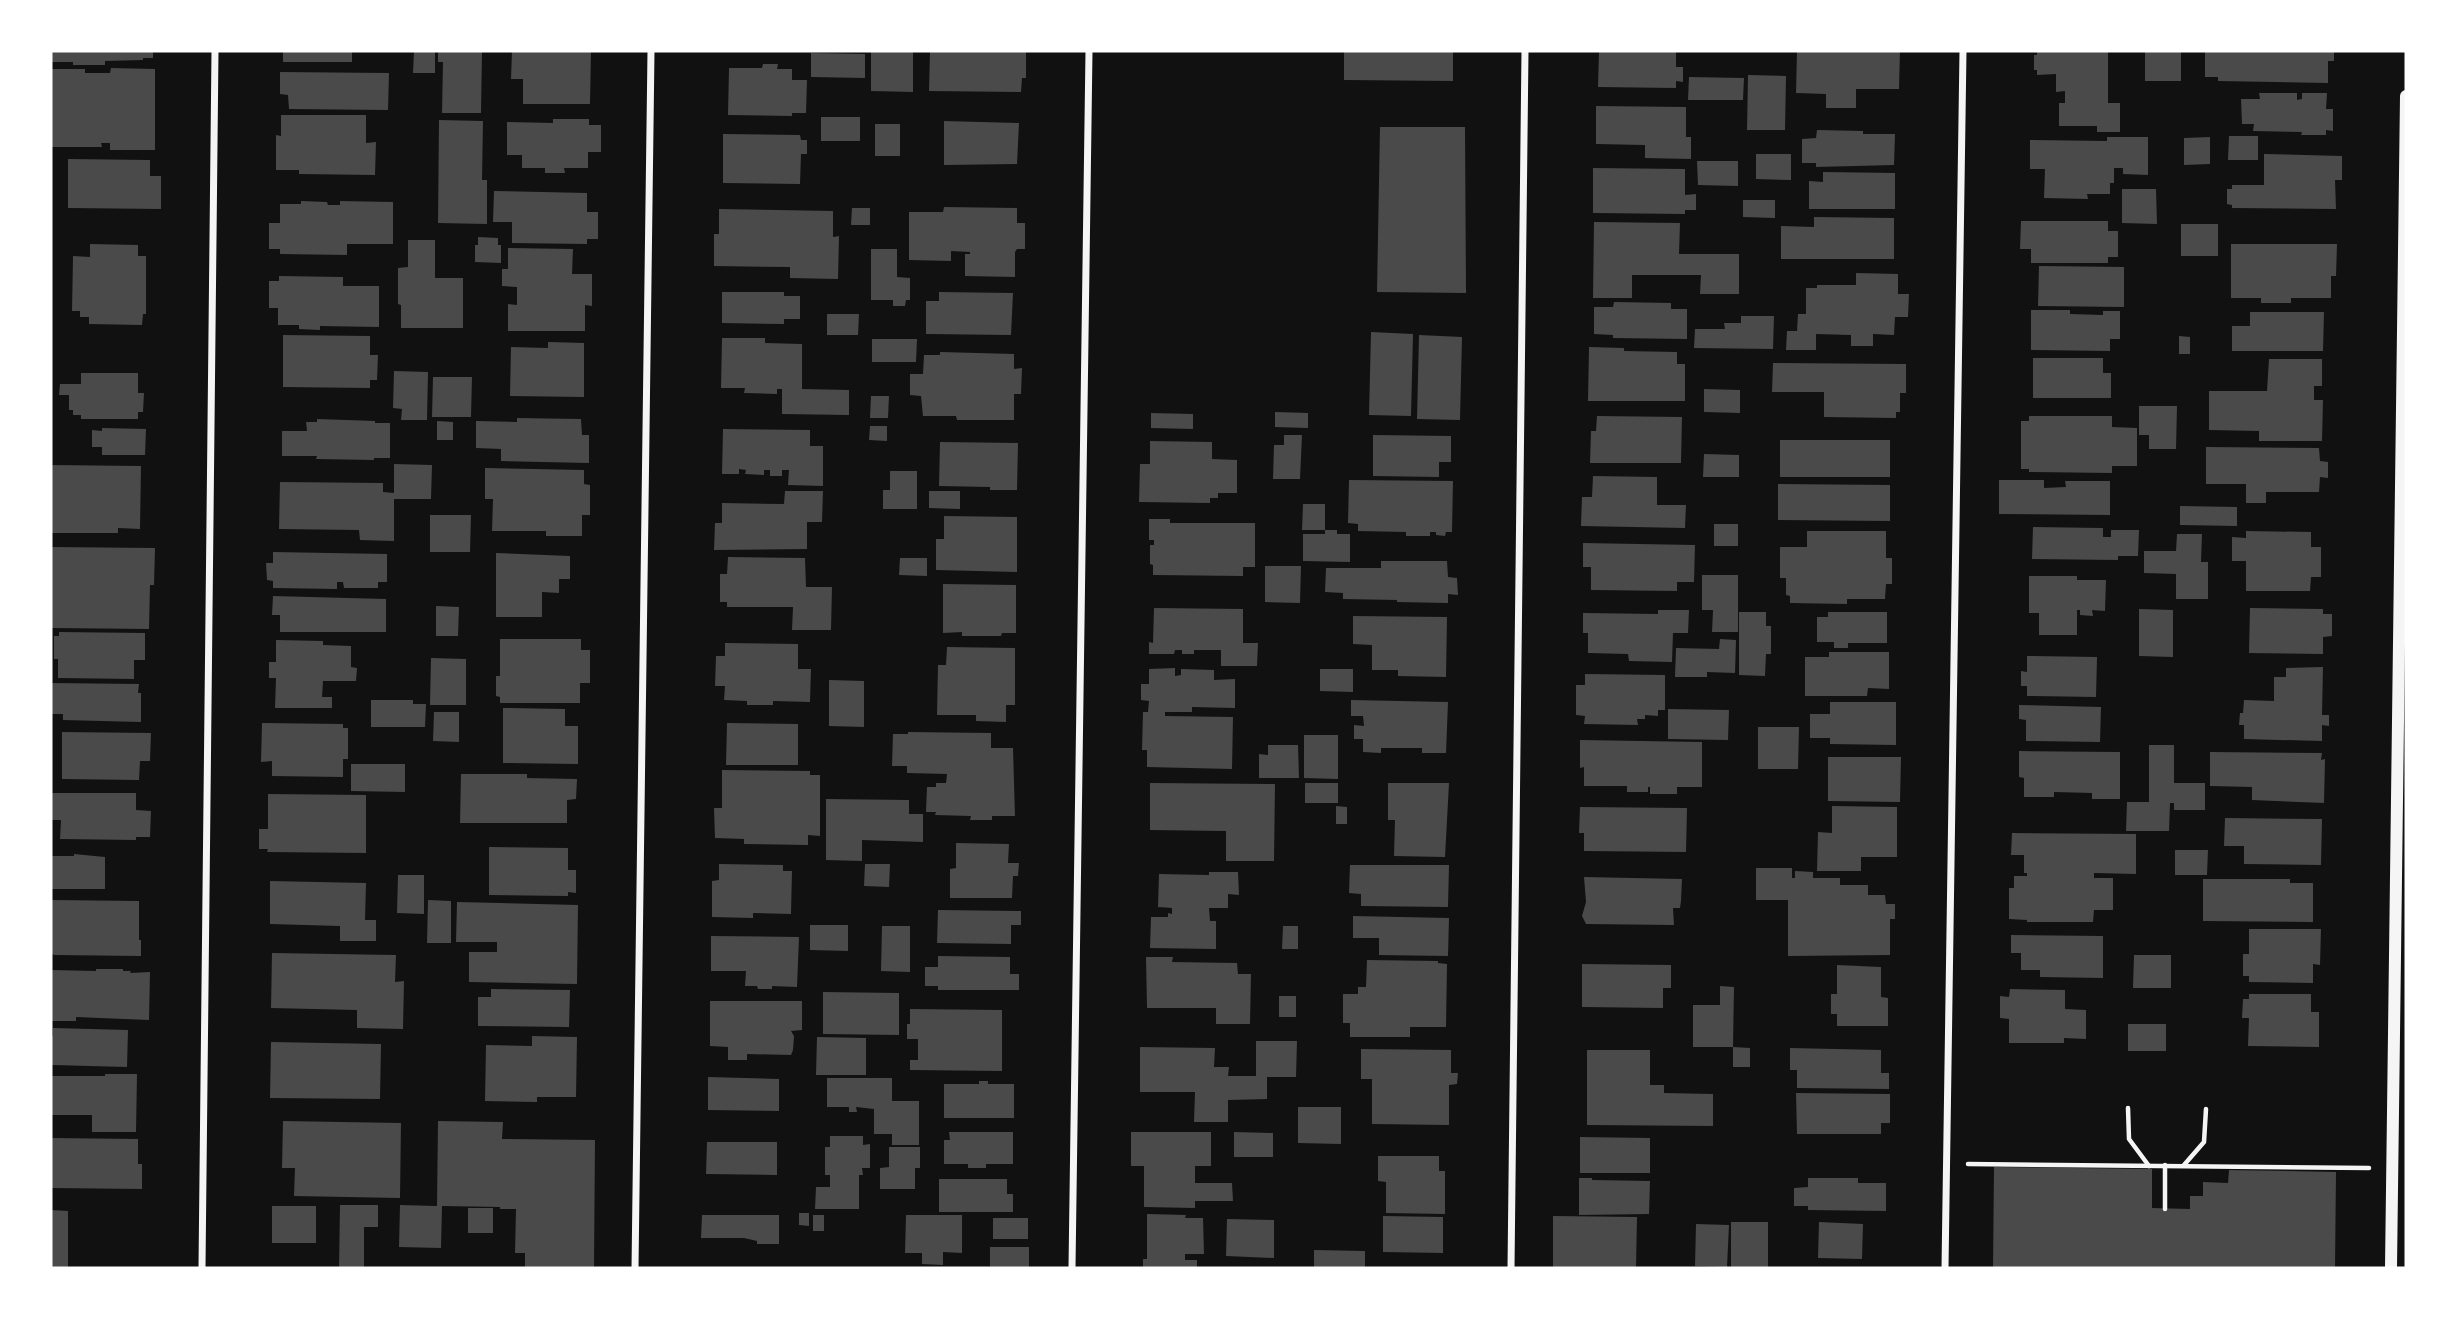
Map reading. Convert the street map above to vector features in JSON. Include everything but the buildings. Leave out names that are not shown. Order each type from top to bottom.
[{"type":"street","points":[[202,1268],[215,51]]},
{"type":"street","points":[[635,1268],[651,51]]},
{"type":"street","points":[[1072,1268],[1089,51]]},
{"type":"street","points":[[1511,1268],[1525,51]]},
{"type":"street","points":[[1945,1268],[1963,51]]},
{"type":"street","points":[[2391,1268],[2406,96]]},
{"type":"path","points":[[2128,1108],[2129,1139],[2149,1166]]},
{"type":"path","points":[[2183,1166],[2204,1142],[2206,1109]]},
{"type":"path","points":[[1947,1163],[2392,1169]]},
{"type":"path","points":[[2165,1165],[2165,1209]]}]
